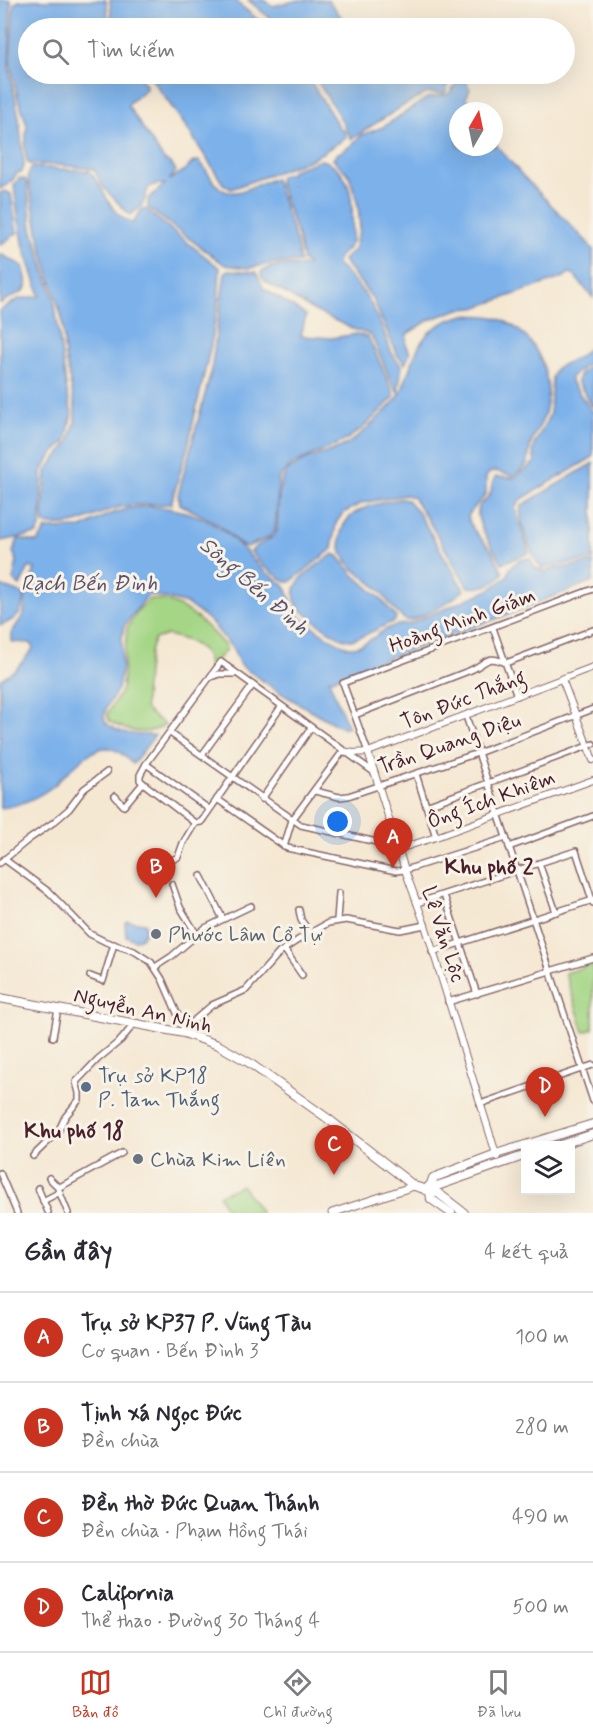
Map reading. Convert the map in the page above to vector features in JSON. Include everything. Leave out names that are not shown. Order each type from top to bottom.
[{"type":"main road","name":"Nguyễn An Ninh","points":[[0,998],[134,1024],[184,1031],[218,1045],[248,1062],[341,1128],[414,1186],[429,1189]]},
{"type":"main road","points":[[550,1141],[593,1124]]},
{"type":"main road","points":[[572,1141],[593,1134]]},
{"type":"main road","points":[[451,1213],[431,1199],[429,1189],[434,1179],[496,1154],[521,1148]]},
{"type":"main road","points":[[429,1189],[521,1156]]},
{"type":"main road","points":[[332,1213],[414,1186]]},
{"type":"main road","points":[[429,1189],[465,1213]]},
{"type":"street","name":"Hoàng Minh Giám","points":[[343,683],[593,589]]},
{"type":"street","points":[[493,628],[518,696]]},
{"type":"street","points":[[355,715],[471,670],[486,660],[496,658],[506,663],[593,630]]},
{"type":"street","points":[[281,707],[201,822],[195,823],[140,780],[146,764],[221,662],[376,774]]},
{"type":"street","name":"Tôn Đức Thắng","points":[[343,752],[368,752],[593,667]]},
{"type":"street","points":[[209,678],[224,673],[239,675]]},
{"type":"street","points":[[562,679],[591,745],[593,760]]},
{"type":"street","name":"Lê Văn Lộc","points":[[343,683],[380,785],[499,1164]]},
{"type":"street","points":[[202,755],[253,685]]},
{"type":"street","name":"Trần Quang Diệu","points":[[315,791],[342,797],[478,753],[593,710]]},
{"type":"street","points":[[466,716],[593,1101]]},
{"type":"street","points":[[262,799],[311,728]]},
{"type":"street","points":[[170,733],[301,825],[399,847]]},
{"type":"street","points":[[426,806],[591,745]]},
{"type":"street","points":[[284,847],[292,820],[343,752]]},
{"type":"street","points":[[146,764],[209,809]]},
{"type":"street","points":[[107,772],[84,789],[69,809],[54,822],[2,861],[49,892],[90,934],[139,953],[155,967],[184,1031],[212,1005],[246,990],[285,949],[310,933],[338,920],[395,930],[425,925]]},
{"type":"street","points":[[416,774],[436,837]]},
{"type":"street","name":"Ông Ích Khiêm","points":[[399,847],[436,837],[593,780]]},
{"type":"street","points":[[116,796],[124,806],[143,783]]},
{"type":"street","points":[[217,799],[290,850],[396,871],[506,838]]},
{"type":"street","points":[[509,847],[593,816]]},
{"type":"street","points":[[156,868],[178,857],[195,823]]},
{"type":"street","points":[[417,903],[576,851],[593,901],[532,918],[432,952]]},
{"type":"street","points":[[539,863],[556,912]]},
{"type":"street","points":[[201,876],[223,919]]},
{"type":"street","points":[[171,884],[180,907],[197,935]]},
{"type":"street","points":[[338,920],[339,893]]},
{"type":"street","points":[[444,895],[477,994]]},
{"type":"street","points":[[155,967],[206,928],[251,906]]},
{"type":"street","points":[[299,910],[301,920],[310,933]]},
{"type":"street","points":[[90,976],[103,981],[114,944]]},
{"type":"street","points":[[285,949],[302,975]]},
{"type":"street","points":[[448,1002],[593,958]]},
{"type":"street","points":[[53,1037],[58,1010]]},
{"type":"street","points":[[33,1156],[58,1132],[65,1117],[79,1101],[76,1082],[134,1024]]},
{"type":"street","points":[[480,1104],[593,1065]]},
{"type":"street","points":[[43,1201],[122,1153]]},
{"type":"street","points":[[0,1173],[17,1213]]},
{"type":"street","points":[[49,1178],[59,1190],[69,1213]]},
{"type":"street","points":[[38,1188],[48,1212]]},
{"type":"street","points":[[356,1205],[360,1213]]},
{"type":"green space","points":[[150,599],[173,603],[192,614],[226,647],[226,650],[209,668],[205,654],[195,645],[167,635],[155,639],[148,662],[145,708],[165,725],[151,731],[137,732],[109,721],[107,714],[122,690],[127,628],[137,611]]},
{"type":"green space","points":[[593,964],[593,1029],[584,1032],[565,973]]},
{"type":"green space","points":[[242,1185],[261,1213],[228,1213],[219,1195]]},
{"type":"water","points":[[0,0],[10,0],[11,3],[9,67],[19,118],[24,166],[22,172],[17,173],[12,181],[0,189]]},
{"type":"water","points":[[106,0],[108,18],[18,18],[18,84],[145,84],[146,89],[128,106],[164,160],[175,169],[176,171],[169,180],[193,162],[199,161],[217,185],[226,191],[239,191],[275,179],[296,241],[300,262],[275,263],[248,268],[225,265],[148,208],[148,199],[165,184],[149,187],[142,205],[130,215],[103,187],[94,169],[30,164],[27,161],[25,148],[27,125],[10,61],[14,4],[19,1]]},
{"type":"water","points":[[110,0],[234,0],[256,18],[112,18]]},
{"type":"water","points":[[248,0],[263,0],[273,6],[299,0],[328,0],[342,18],[270,18]]},
{"type":"water","points":[[155,84],[312,84],[339,127],[344,131],[346,138],[312,159],[231,189],[223,184]]},
{"type":"water","points":[[319,84],[443,84],[448,86],[445,93],[427,93],[351,139]]},
{"type":"water","points":[[456,84],[467,84],[470,89],[466,98],[468,102],[449,102],[449,156],[503,156],[503,153],[593,250],[593,298],[573,274],[569,273],[564,277],[475,308],[459,309],[429,320],[407,334],[406,344],[410,353],[405,364],[398,356],[373,299],[343,260],[354,250],[360,228],[358,205],[349,175],[333,159],[362,135],[383,127],[427,98],[449,94]]},
{"type":"water","points":[[321,160],[341,172],[350,192],[352,204],[352,240],[350,246],[338,258],[337,265],[351,278],[368,300],[391,352],[402,366],[398,392],[371,335],[313,310],[262,278],[261,272],[271,267],[308,264],[303,261],[298,237],[279,183],[280,176]]},
{"type":"water","points":[[32,167],[89,171],[118,214],[133,223],[142,209],[145,209],[220,268],[218,303],[211,344],[188,445],[171,504],[127,506],[75,523],[44,524],[46,471],[69,442],[75,422],[75,406],[65,356],[62,318],[41,246],[29,184],[28,174]]},
{"type":"water","points":[[19,178],[25,179],[27,183],[32,228],[54,299],[72,414],[66,441],[51,456],[42,471],[41,525],[37,534],[0,541],[0,310],[19,299],[40,296],[24,247],[18,215],[14,186]]},
{"type":"water","points":[[5,191],[11,194],[17,233],[0,245],[0,193]]},
{"type":"water","points":[[0,254],[23,266],[27,283],[23,291],[0,304]]},
{"type":"water","points":[[229,270],[256,272],[264,289],[306,315],[301,336],[332,338],[357,334],[368,337],[395,396],[364,427],[346,440],[293,464],[279,477],[275,531],[269,537],[247,547],[241,545],[218,524],[180,504],[178,495],[211,372],[225,273]]},
{"type":"water","points":[[465,315],[493,317],[507,322],[520,331],[538,354],[547,383],[548,398],[545,413],[530,445],[528,462],[513,476],[495,471],[489,473],[486,477],[486,494],[468,515],[471,525],[492,551],[503,573],[487,585],[468,587],[413,497],[405,495],[362,503],[343,513],[336,523],[332,549],[290,582],[286,582],[263,566],[251,552],[277,531],[279,492],[286,473],[307,460],[340,448],[366,430],[399,396],[416,353],[426,336],[442,323]]},
{"type":"water","points":[[593,344],[593,360],[571,377],[571,382],[593,412],[593,457],[520,500],[515,508],[529,553],[502,563],[481,527],[478,512],[480,505],[489,496],[496,477],[514,478],[535,462],[534,445],[550,414],[552,377],[556,368],[579,357]]},
{"type":"water","points":[[593,364],[593,407],[577,381],[580,374]]},
{"type":"water","points":[[593,463],[593,559],[542,568],[534,557],[527,539],[521,506]]},
{"type":"water","points":[[400,499],[407,500],[418,512],[464,590],[437,608],[407,621],[377,588],[349,564],[342,554],[340,544],[344,525],[349,518],[364,508]]},
{"type":"water","name":"Rạch Bến Đình","points":[[151,506],[188,513],[214,524],[238,543],[263,570],[283,585],[294,609],[300,616],[326,636],[346,646],[357,646],[392,627],[409,624],[489,590],[507,577],[510,568],[519,560],[530,558],[535,568],[545,571],[593,562],[593,581],[329,680],[348,728],[338,726],[279,692],[240,665],[233,649],[211,622],[187,604],[148,595],[124,626],[122,666],[118,689],[104,715],[105,722],[116,730],[155,735],[133,764],[113,749],[98,750],[84,758],[40,795],[28,801],[0,808],[0,680],[17,668],[33,649],[31,643],[12,642],[12,632],[24,614],[25,598],[35,569],[29,567],[20,586],[13,580],[17,561],[13,552],[18,539],[38,542],[46,529],[82,528],[105,516],[129,508]]},
{"type":"water","points":[[333,554],[338,556],[355,576],[381,599],[396,617],[395,621],[362,636],[346,640],[324,628],[299,608],[295,599],[298,583],[310,570]]},
{"type":"water","points":[[0,586],[24,594],[19,614],[2,625],[0,625]]},
{"type":"water","points":[[128,921],[145,923],[145,931],[140,938],[135,940],[126,936],[125,923]]},
{"type":"place","name":"Trụ sở KP37 P. Vũng Tàu","points":[[393,868]]},
{"type":"place","name":"Tịnh xá Ngọc Đức","points":[[156,898]]},
{"type":"place","name":"Phước Lâm Cổ Tự","points":[[156,934]]},
{"type":"place","name":"Trụ sở KP18 P. Tam Thắng","points":[[86,1087]]},
{"type":"place","name":"California","points":[[545,1117]]},
{"type":"place","name":"Chùa Kim Liên","points":[[138,1159]]},
{"type":"place","name":"Đền thờ Đức Quan Thánh","points":[[334,1175]]},
{"type":"district","name":"Khu phố 2","points":[[489,866]]},
{"type":"district","name":"Khu phố 18","points":[[74,1130]]},
{"type":"water label","name":"Sông Bến Đình","points":[[255,585]]}]
